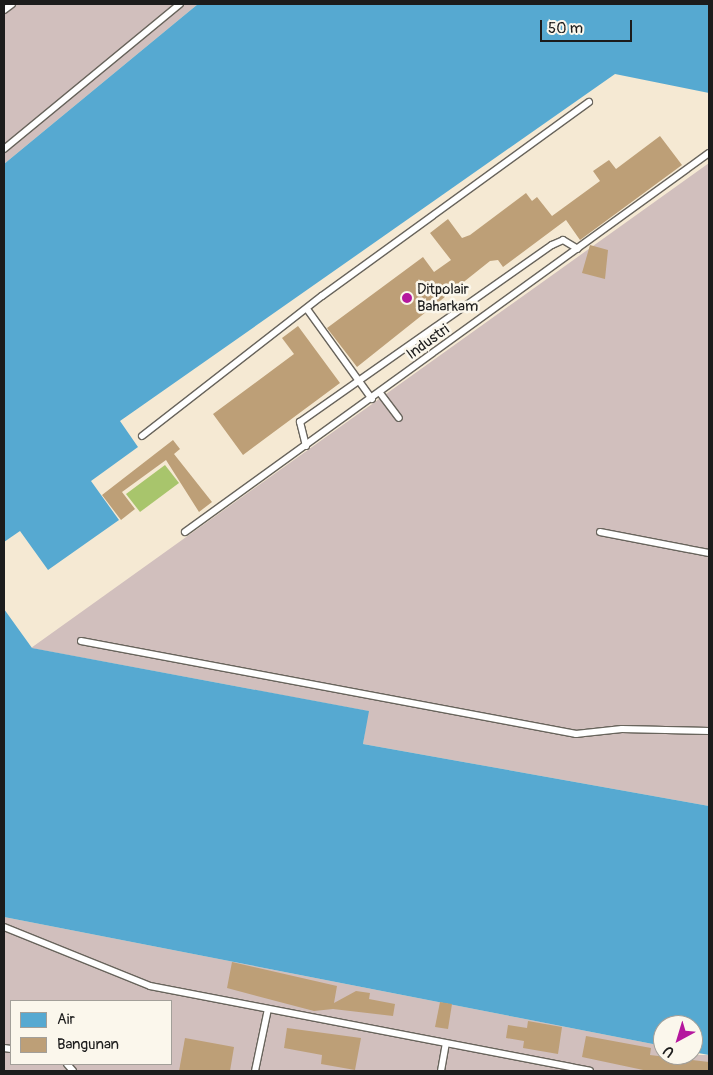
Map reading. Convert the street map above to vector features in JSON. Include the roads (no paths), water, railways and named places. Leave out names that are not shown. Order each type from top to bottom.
[{"type":"lane","points":[[4,10],[12,4]]},
{"type":"lane","points":[[5,145],[180,4]]},
{"type":"lane","points":[[142,436],[307,309],[588,102]]},
{"type":"lane","name":"Industri","points":[[185,532],[372,399],[709,153]]},
{"type":"lane","points":[[306,446],[300,422],[360,382],[552,245],[563,240],[578,249]]},
{"type":"lane","points":[[307,309],[372,399]]},
{"type":"lane","points":[[380,393],[399,418]]},
{"type":"lane","points":[[600,532],[709,553]]},
{"type":"lane","points":[[81,641],[576,734],[622,729],[709,731]]},
{"type":"lane","points":[[4,927],[150,986],[590,1071]]},
{"type":"lane","points":[[255,1071],[268,1009]]},
{"type":"lane","points":[[441,1071],[446,1043]]},
{"type":"water","points":[[198,4],[709,4],[709,93],[615,74],[120,421],[138,447],[91,481],[119,520],[48,570],[20,531],[4,542],[4,164]]},
{"type":"water","points":[[4,609],[32,648],[369,711],[363,744],[709,806],[709,1055],[703,1054],[703,1015],[653,1015],[653,1044],[4,917]]},
{"type":"place","name":"Ditpolair Baharkam","points":[[407,298]]}]
